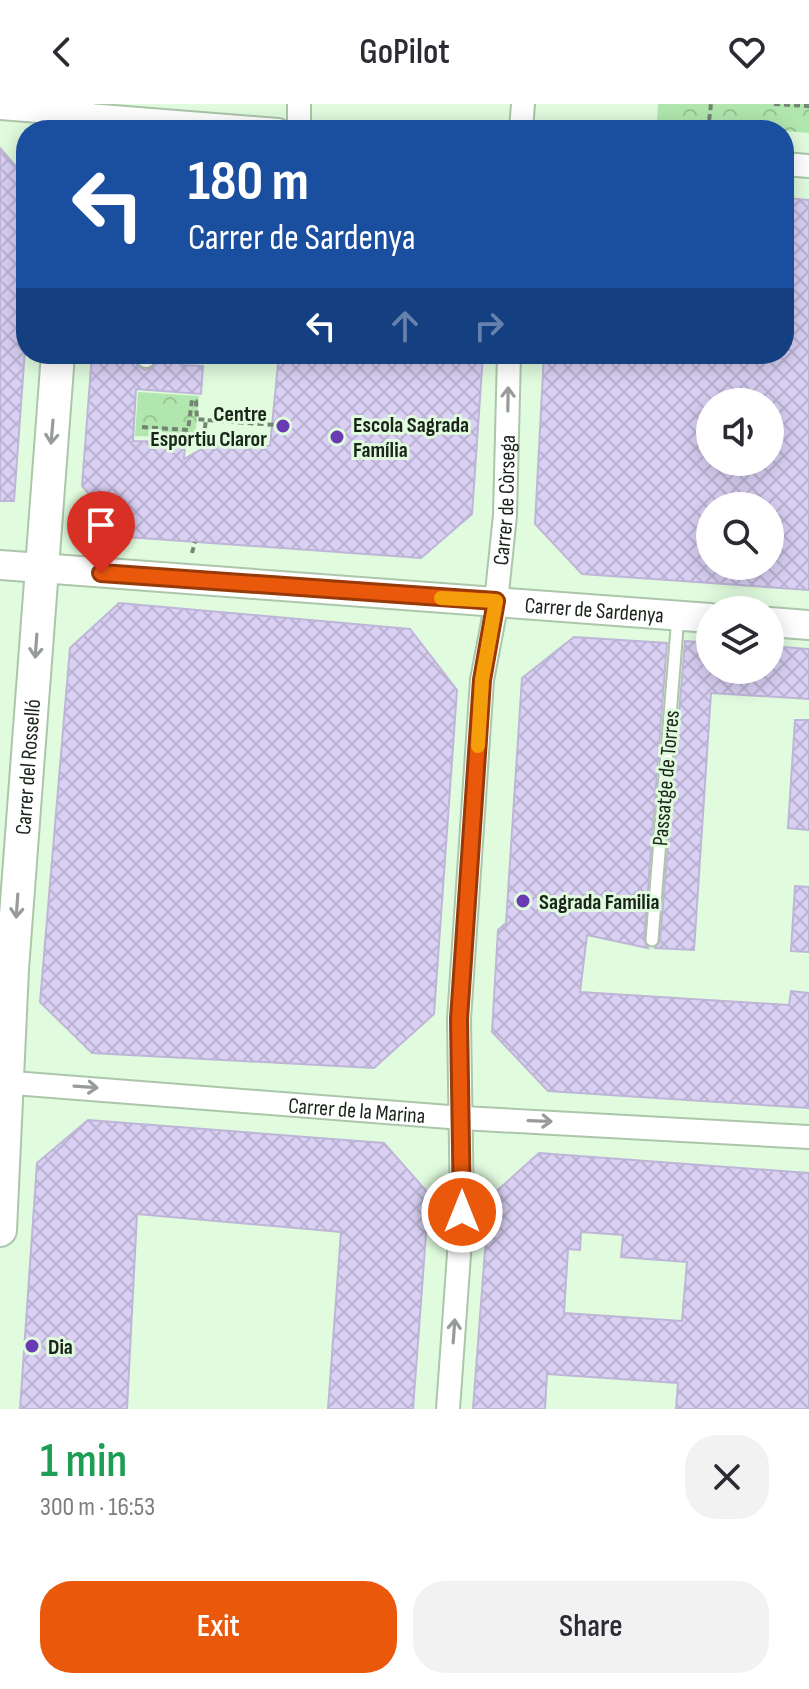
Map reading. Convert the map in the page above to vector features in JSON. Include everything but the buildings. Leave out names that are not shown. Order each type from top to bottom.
[{"type":"main road","name":"Carrer del Rosselló","points":[[0,1230],[4,1082],[57,364]]},
{"type":"street","points":[[0,108],[114,120]]},
{"type":"street","name":"Carrer de Còrsega","points":[[448,1409],[462,1212],[460,1004],[482,680],[496,601],[505,515],[509,364]]},
{"type":"street","name":"Carrer de Sardenya","points":[[0,565],[696,617]]},
{"type":"street","points":[[784,623],[809,625]]},
{"type":"street","name":"Carrer de la Marina","points":[[4,1082],[462,1118],[809,1137]]},
{"type":"lane","name":"Passatge de Torres","points":[[652,940],[678,615]]},
{"type":"path","points":[[774,104],[809,106]]},
{"type":"path","points":[[142,427],[188,430],[192,400],[196,401],[197,419],[276,425]]},
{"type":"path","points":[[202,448],[206,420]]},
{"type":"path","points":[[192,553],[195,542]]},
{"type":"green space","points":[[658,104],[809,104],[809,133],[794,132],[794,120],[657,120]]},
{"type":"green space","points":[[138,392],[199,396],[195,438],[135,436]]},
{"type":"slow traffic","points":[[441,598],[496,601],[482,680],[478,746]]},
{"type":"place","name":"Centre Esportiu Claror","points":[[283,426]]},
{"type":"place","name":"Escola Sagrada Família","points":[[337,437]]},
{"type":"place","name":"Sagrada Familia","points":[[523,901]]},
{"type":"place","name":"Dia","points":[[32,1346]]},
{"type":"route","points":[[101,573],[496,601],[482,680],[459,1019],[462,1212]]}]
